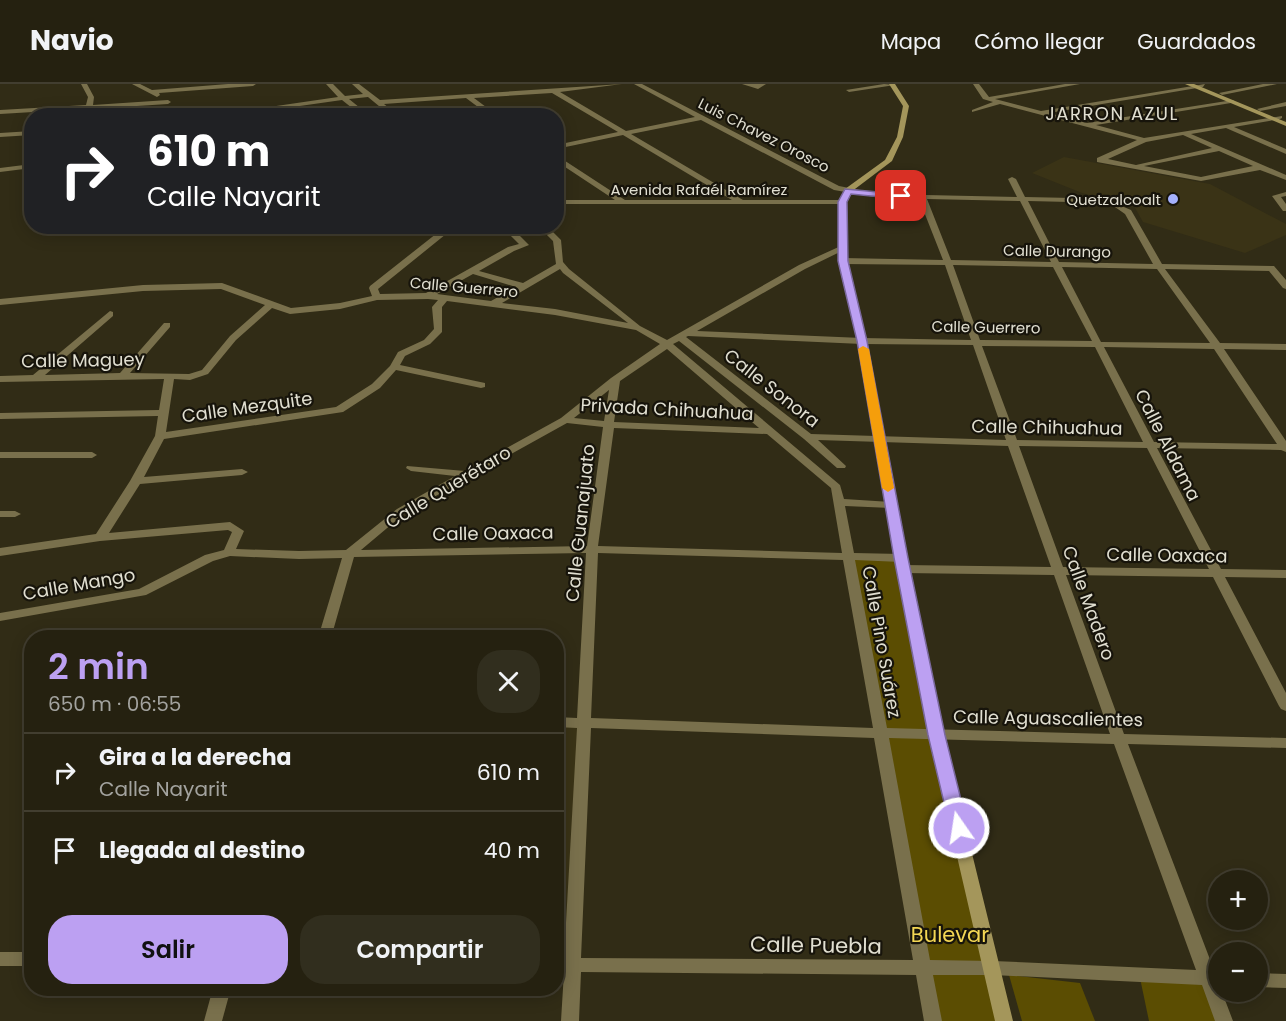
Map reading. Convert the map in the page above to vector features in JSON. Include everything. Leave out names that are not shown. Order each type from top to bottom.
[{"type":"street","points":[[84,84],[91,97],[89,106]]},
{"type":"street","points":[[59,108],[168,102],[135,84]]},
{"type":"street","points":[[150,92],[253,84]]},
{"type":"street","points":[[329,84],[356,108]]},
{"type":"street","points":[[355,84],[386,108]]},
{"type":"street","points":[[378,102],[553,91],[619,84]]},
{"type":"street","name":"Luis Chavez Orosco","points":[[637,84],[837,188],[845,197]]},
{"type":"street","points":[[746,84],[758,87],[763,84]]},
{"type":"street","points":[[976,84],[985,98],[1144,140]]},
{"type":"street","points":[[985,98],[1077,84]]},
{"type":"street","points":[[1222,93],[1274,84]]},
{"type":"street","points":[[849,90],[892,85],[906,106],[900,137],[888,161],[845,197],[843,261],[862,341],[902,564],[936,735],[1004,1021]]},
{"type":"street","points":[[1197,85],[1231,101],[1284,120]]},
{"type":"street","points":[[1038,112],[1197,85],[1222,93],[1284,120]]},
{"type":"street","points":[[553,91],[742,202]]},
{"type":"street","points":[[269,108],[368,95]]},
{"type":"street","points":[[466,96],[483,108]]},
{"type":"street","points":[[1086,124],[1231,101]]},
{"type":"street","points":[[974,111],[999,102]]},
{"type":"street","points":[[1260,109],[1286,104]]},
{"type":"street","points":[[0,112],[24,110]]},
{"type":"street","points":[[1262,167],[1201,178],[1100,160],[1144,140],[1271,117]]},
{"type":"street","points":[[564,145],[700,118]]},
{"type":"street","points":[[1226,126],[1286,152]]},
{"type":"street","points":[[1183,133],[1286,178]]},
{"type":"street","points":[[0,135],[24,134]]},
{"type":"street","points":[[1132,166],[1220,149]]},
{"type":"street","points":[[564,162],[623,202]]},
{"type":"street","points":[[0,170],[24,167]]},
{"type":"street","name":"Calle Aldama","points":[[1012,179],[1286,706]]},
{"type":"street","points":[[1286,194],[1276,196],[1286,209]]},
{"type":"street","points":[[845,197],[1070,200]]},
{"type":"street","name":"Avenida Rafaél Ramírez","points":[[564,201],[742,202],[845,197]]},
{"type":"street","name":"Calle Madero","points":[[922,197],[977,342],[1119,739],[1208,965]]},
{"type":"street","points":[[1119,207],[1128,212],[1160,266],[1285,448]]},
{"type":"street","points":[[377,297],[373,288],[442,234]]},
{"type":"street","points":[[428,296],[471,271],[525,245],[513,234]]},
{"type":"street","points":[[551,234],[557,240],[561,265],[639,328]]},
{"type":"street","points":[[615,380],[667,344],[802,267],[843,247]]},
{"type":"street","name":"Calle Durango","points":[[843,261],[1271,268],[1286,286]]},
{"type":"street","points":[[493,304],[561,265]]},
{"type":"street","points":[[471,271],[523,286]]},
{"type":"street","name":"Calle Guerrero","points":[[0,302],[143,288],[222,286],[290,311],[340,306],[377,297],[428,296],[493,304],[639,328],[667,344]]},
{"type":"street","points":[[445,298],[437,307],[439,330],[428,342],[401,354],[394,367],[481,385]]},
{"type":"street","points":[[169,377],[190,377],[205,372],[233,338],[272,303]]},
{"type":"street","points":[[37,377],[110,314]]},
{"type":"street","points":[[123,375],[167,325]]},
{"type":"street","name":"Calle Guerrero","points":[[683,335],[862,341],[1286,347]]},
{"type":"street","name":"Calle Sonora","points":[[683,335],[841,466]]},
{"type":"street","name":"Calle Pino Suárez","points":[[667,344],[836,487],[933,1021]]},
{"type":"street","name":"Calle Mezquite","points":[[160,436],[339,410],[376,386],[394,367]]},
{"type":"street","name":"Calle Maguey","points":[[0,379],[123,375],[169,377],[160,436],[136,481],[100,537]]},
{"type":"street","name":"Calle Querétaro","points":[[349,554],[401,511],[565,420],[615,380]]},
{"type":"street","name":"Calle Guanajuato","points":[[570,1021],[564,965],[584,722],[592,549],[615,380]]},
{"type":"street","points":[[0,416],[163,413]]},
{"type":"street","name":"Privada Chihuahua","points":[[565,420],[609,425],[768,431]]},
{"type":"street","name":"Calle Chihuahua","points":[[808,437],[1013,444],[1285,448]]},
{"type":"street","points":[[0,455],[92,455]]},
{"type":"street","points":[[411,468],[465,474]]},
{"type":"street","points":[[136,481],[242,471]]},
{"type":"street","points":[[839,502],[891,505]]},
{"type":"street","points":[[0,514],[15,514]]},
{"type":"street","points":[[0,552],[100,537],[230,526],[238,531],[229,552]]},
{"type":"street","name":"Calle Oaxaca","points":[[229,552],[349,554],[592,549],[849,557],[902,564],[1058,571],[1286,574]]},
{"type":"street","name":"Calle Mango","points":[[0,616],[142,592],[209,558],[229,552]]},
{"type":"street","points":[[326,630],[349,554]]},
{"type":"street","name":"Calle Aguascalientes","points":[[564,722],[936,735],[1286,743]]},
{"type":"street","points":[[0,959],[24,959]]},
{"type":"street","name":"Calle Puebla","points":[[564,965],[993,968],[1208,978]]},
{"type":"street","points":[[1268,980],[1286,981]]},
{"type":"street","points":[[213,1021],[220,996]]},
{"type":"street","name":"Calle Madero","points":[[1219,1002],[1224,1021]]},
{"type":"shaded area","name":"Quetzalcoalt","points":[[1064,157],[1210,184],[1286,224],[1286,235],[1245,253],[1143,222],[1134,206],[1082,193],[1032,173]]},
{"type":"shaded area","points":[[564,722],[584,722],[572,965],[564,965]]},
{"type":"green space","name":"Bulevar","points":[[849,557],[901,558],[1004,1021],[933,1021]]},
{"type":"green space","points":[[1009,975],[1080,983],[1095,1021],[1022,1021]]},
{"type":"green space","points":[[1140,978],[1208,983],[1208,1002],[1213,1002],[1216,1021],[1149,1021]]},
{"type":"slow traffic","points":[[863,349],[888,488]]},
{"type":"place","name":"Quetzalcoalt","points":[[1173,199]]},
{"type":"district","name":"JARRON AZUL","points":[[1112,113]]},
{"type":"route","points":[[901,196],[880,196],[848,191],[842,202],[843,261],[862,341],[936,735],[959,828]]}]
